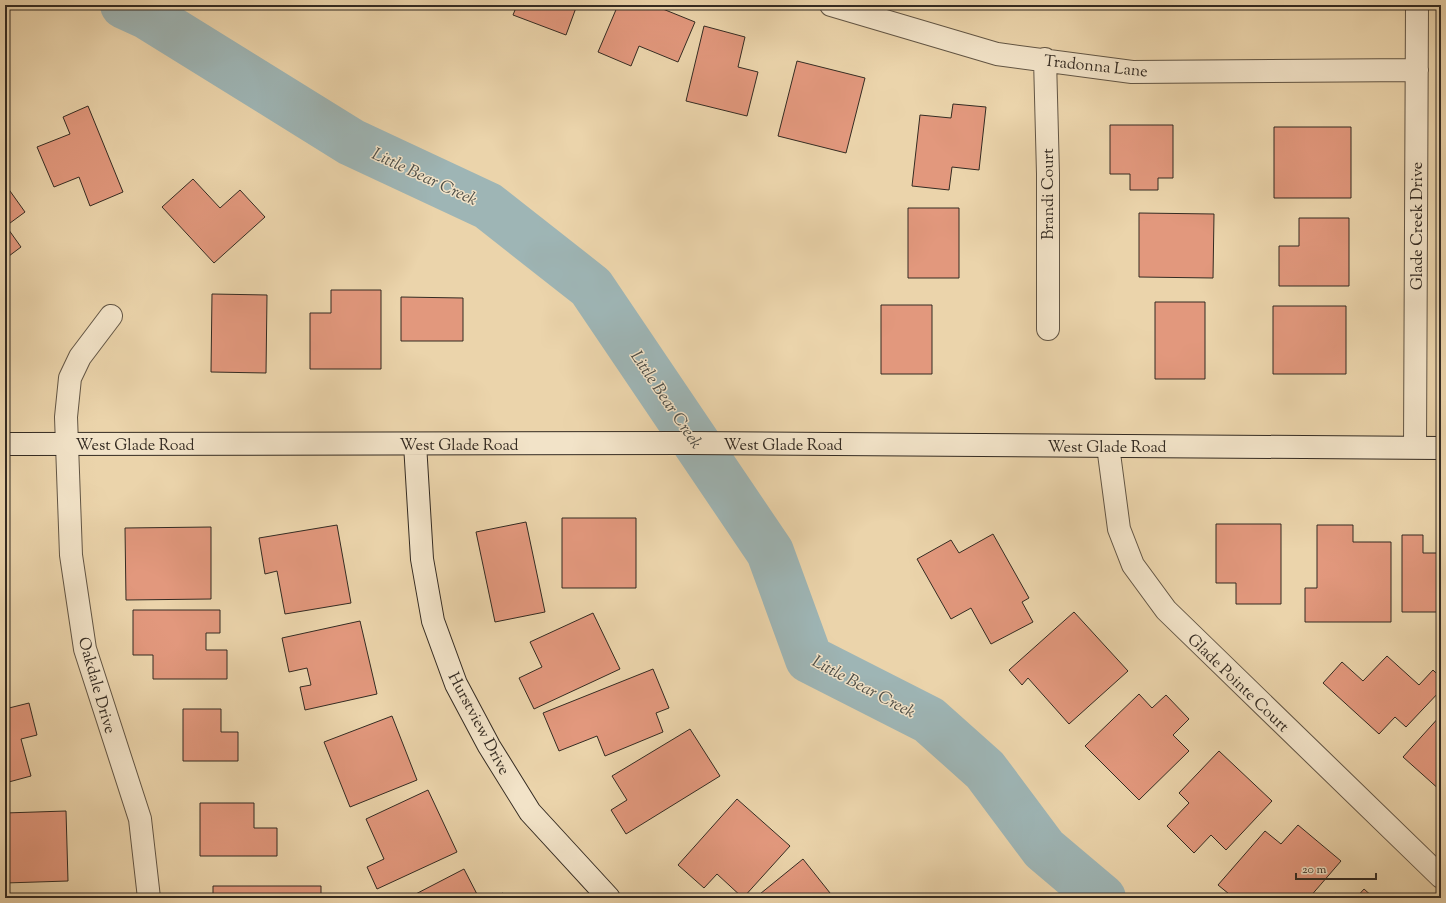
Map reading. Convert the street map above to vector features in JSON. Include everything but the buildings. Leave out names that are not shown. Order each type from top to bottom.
[{"type":"street","name":"Tradonna Lane","points":[[831,5],[997,54],[1045,59],[1132,72],[1417,70]]},
{"type":"street","name":"Glade Creek Drive","points":[[1415,447],[1417,5]]},
{"type":"street","name":"Brandi Court","points":[[1045,59],[1048,174],[1048,329]]},
{"type":"street","name":"Oakdale Drive","points":[[111,316],[80,357],[70,378],[66,417],[71,555],[85,649],[140,819],[149,898]]},
{"type":"street","name":"West Glade Road","points":[[5,444],[818,444],[1441,448]]},
{"type":"street","name":"Hurstview Drive","points":[[415,444],[422,559],[433,621],[456,684],[489,746],[530,812],[609,898]]},
{"type":"street","name":"Glade Pointe Court","points":[[1108,446],[1119,529],[1133,565],[1166,610],[1441,877]]},
{"type":"waterway","name":"Little Bear Creek","points":[[124,5],[148,16],[351,142],[488,206],[591,287],[770,552],[809,659],[929,720],[985,770],[1044,849],[1102,898]]}]
